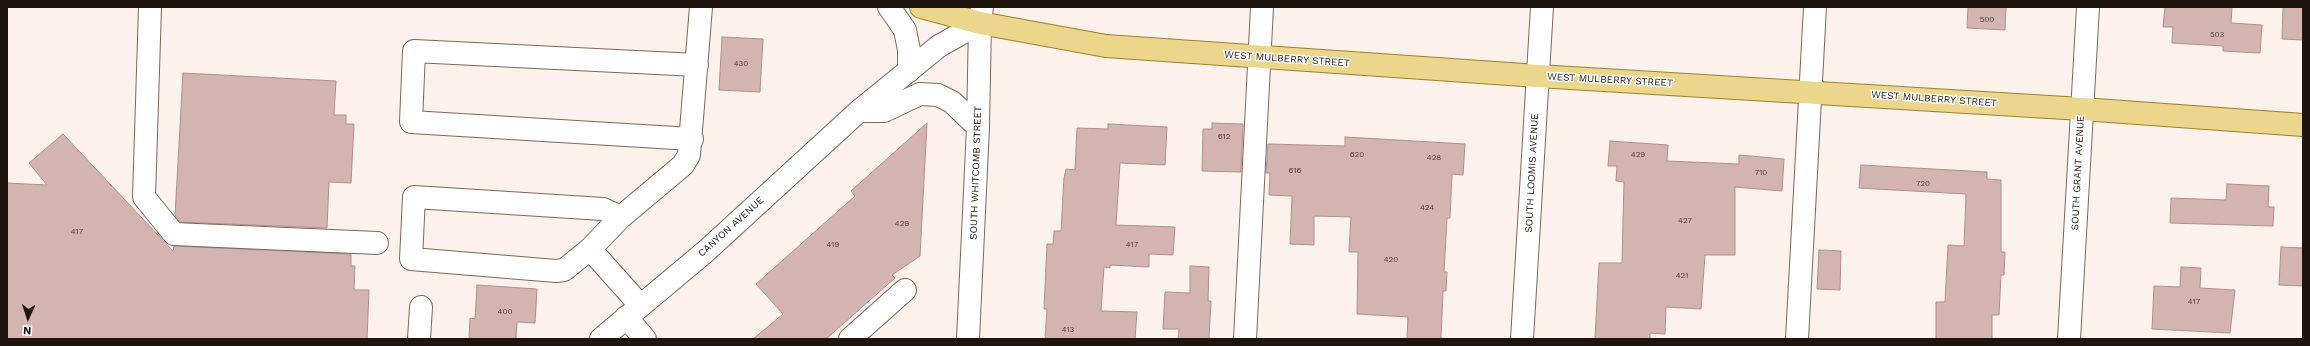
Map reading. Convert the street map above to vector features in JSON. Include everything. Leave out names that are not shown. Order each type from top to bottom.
[{"type":"main road","name":"WEST MULBERRY STREET","points":[[921,7],[981,15],[1106,46],[1259,58],[2082,109],[2303,125]]},
{"type":"street","points":[[150,7],[144,197],[174,234],[377,243]]},
{"type":"street","points":[[622,217],[603,209],[414,196],[411,259],[556,272],[564,270],[590,249],[622,217],[683,165],[689,155],[692,139],[701,7]]},
{"type":"street","points":[[889,7],[905,30],[909,50],[909,71]]},
{"type":"street","points":[[1246,339],[1262,7]]},
{"type":"street","name":"SOUTH LOOMIS AVENUE","points":[[1522,339],[1542,7]]},
{"type":"street","points":[[1797,339],[1815,7]]},
{"type":"street","name":"SOUTH GRANT AVENUE","points":[[2069,339],[2088,7]]},
{"type":"street","name":"CANYON AVENUE","points":[[601,339],[705,252],[859,111],[939,46],[981,15]]},
{"type":"street","name":"SOUTH WHITCOMB STREET","points":[[968,339],[978,127],[981,15]]},
{"type":"street","points":[[692,139],[411,122],[414,51],[697,65]]},
{"type":"street","points":[[859,111],[884,111],[920,94],[938,95],[952,102],[978,127]]},
{"type":"street","points":[[590,249],[633,311],[645,339]]},
{"type":"street","points":[[850,339],[905,290]]},
{"type":"street","points":[[419,339],[421,307]]},
{"type":"building","points":[[1968,7],[2006,7],[2005,30],[1967,28]]},
{"type":"building","points":[[2165,7],[2232,7],[2231,23],[2262,25],[2260,53],[2223,51],[2223,46],[2172,43],[2173,27],[2163,27]]},
{"type":"building","points":[[2283,7],[2303,7],[2303,40],[2282,39]]},
{"type":"building","points":[[722,37],[763,39],[760,92],[719,90]]},
{"type":"building","points":[[183,73],[336,81],[334,115],[346,115],[346,124],[354,124],[351,183],[329,182],[327,228],[180,222],[175,216]]},
{"type":"building","points":[[927,123],[920,256],[892,275],[895,278],[826,339],[753,339],[783,314],[756,284],[855,196],[851,191]]},
{"type":"building","points":[[1212,123],[1243,124],[1241,172],[1202,171],[1203,129],[1212,129]]},
{"type":"building","points":[[1108,124],[1167,127],[1165,165],[1120,163],[1116,225],[1175,227],[1173,255],[1149,254],[1149,267],[1110,265],[1110,268],[1104,267],[1101,311],[1137,312],[1135,339],[1045,339],[1047,309],[1044,309],[1047,244],[1053,244],[1054,231],[1061,231],[1064,178],[1066,169],[1075,170],[1077,128],[1108,129]]},
{"type":"building","points":[[63,134],[173,251],[174,246],[351,254],[351,266],[355,266],[354,290],[369,290],[367,339],[7,339],[7,183],[47,185],[29,163]]},
{"type":"building","points":[[1345,137],[1465,144],[1463,175],[1452,174],[1450,218],[1447,218],[1444,272],[1447,272],[1446,291],[1443,291],[1441,339],[1407,339],[1408,317],[1357,314],[1358,252],[1349,252],[1351,217],[1314,216],[1314,245],[1290,244],[1292,196],[1269,195],[1270,173],[1266,173],[1268,144],[1345,146]]},
{"type":"building","points":[[1610,141],[1668,145],[1667,161],[1739,164],[1739,155],[1784,159],[1782,191],[1735,187],[1735,255],[1705,255],[1701,309],[1666,307],[1665,334],[1650,333],[1650,339],[1595,339],[1599,263],[1622,263],[1624,182],[1616,181],[1617,166],[1608,166]]},
{"type":"building","points":[[1861,165],[1987,172],[1987,179],[2001,180],[2001,252],[2005,252],[2004,275],[2001,275],[1999,315],[1992,315],[1992,339],[1936,339],[1936,302],[1945,302],[1948,245],[1964,246],[1966,194],[1859,188]]},
{"type":"building","points":[[2227,184],[2269,186],[2268,207],[2274,207],[2273,226],[2170,223],[2171,198],[2226,200]]},
{"type":"building","points":[[2281,247],[2303,248],[2303,286],[2279,285]]},
{"type":"building","points":[[1819,250],[1841,251],[1840,290],[1817,289]]},
{"type":"building","points":[[1190,266],[1209,267],[1208,301],[1211,301],[1209,339],[1178,339],[1179,329],[1163,329],[1165,292],[1190,293]]},
{"type":"building","points":[[2181,267],[2201,268],[2200,288],[2235,290],[2230,333],[2152,329],[2154,286],[2180,287]]},
{"type":"building","points":[[477,285],[537,289],[535,323],[517,322],[516,339],[469,339],[470,318],[475,319]]}]
